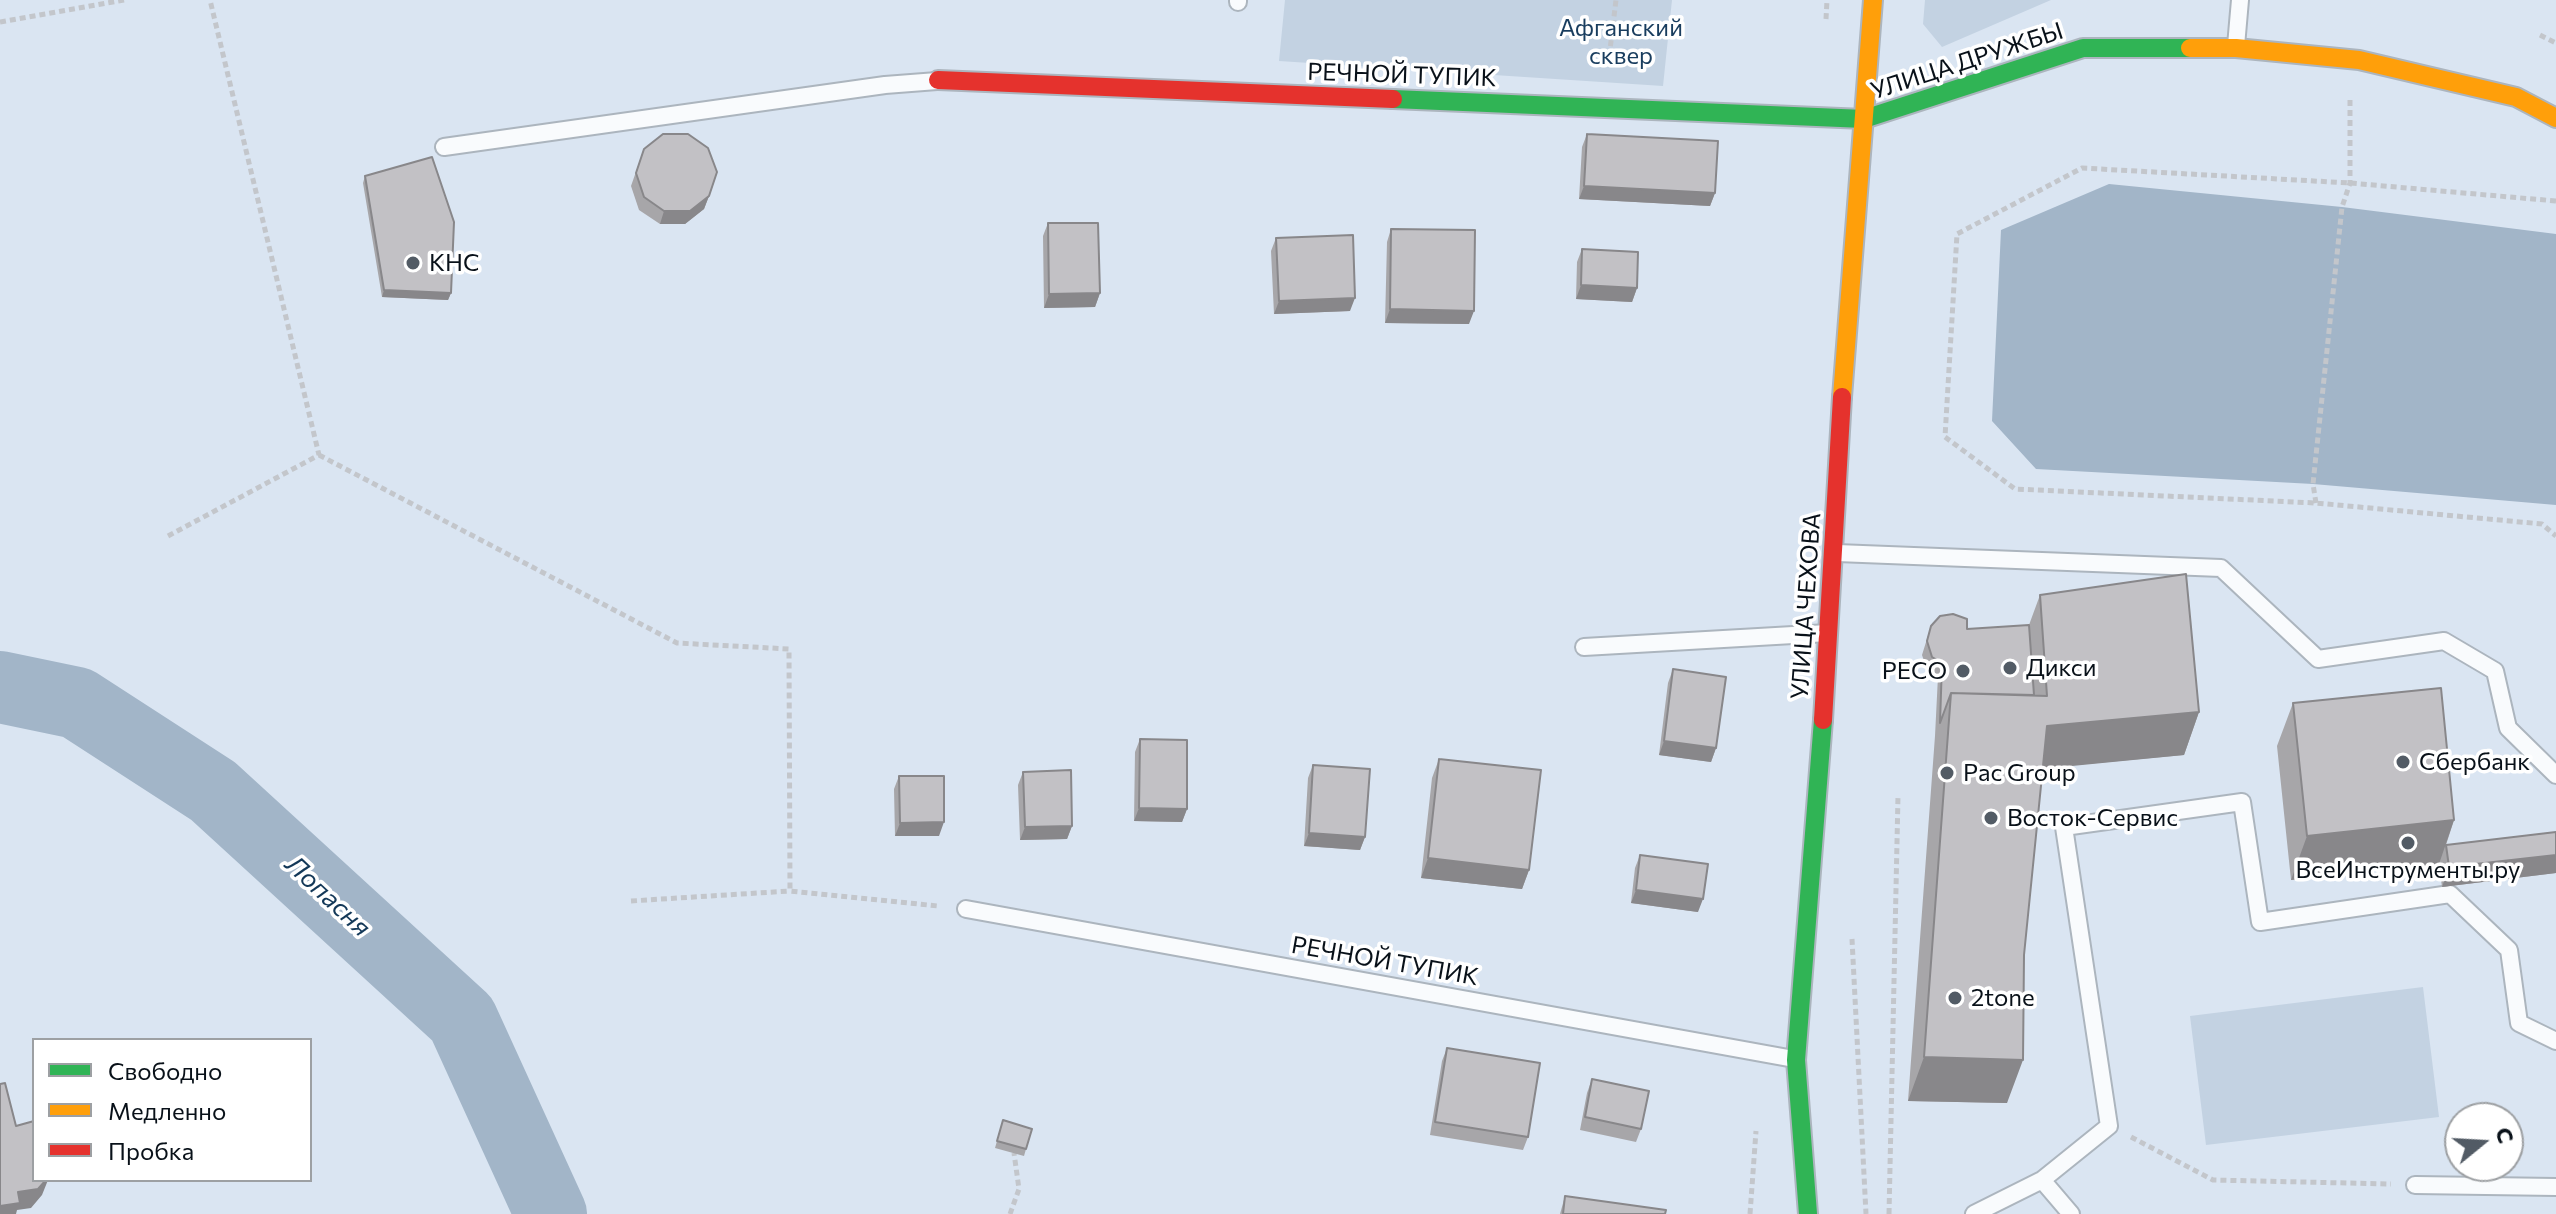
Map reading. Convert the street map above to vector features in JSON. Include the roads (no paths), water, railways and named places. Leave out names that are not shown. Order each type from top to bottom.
[{"type":"street","name":"УЛИЦА ЧЕХОВА","points":[[1808,1214],[1796,1060],[1829,633],[1844,366],[1873,0]]},
{"type":"street","name":"УЛИЦА ДРУЖБЫ","points":[[1864,119],[2083,48],[2236,48],[2359,60],[2516,97],[2556,118]]},
{"type":"street","name":"РЕЧНОЙ ТУПИК","points":[[938,80],[1864,119]]},
{"type":"lane","points":[[2236,48],[2240,0]]},
{"type":"lane","points":[[444,147],[938,80]]},
{"type":"lane","points":[[1834,553],[2221,568],[2318,659],[2444,641],[2495,671],[2508,728],[2556,775]]},
{"type":"lane","points":[[1584,647],[1829,633]]},
{"type":"lane","points":[[1974,1214],[2042,1180],[2109,1126],[2064,827],[2242,802],[2260,922],[2450,894],[2509,950],[2519,1023],[2556,1041]]},
{"type":"lane","name":"РЕЧНОЙ ТУПИК","points":[[966,909],[1796,1060]]},
{"type":"lane","points":[[2042,1180],[2071,1214]]},
{"type":"lane","points":[[2415,1185],[2556,1187]]},
{"type":"waterway","name":"Лопасня","points":[[0,687],[77,703],[213,791],[462,1019],[551,1214]]},
{"type":"place","name":"КНС","points":[[413,263]]},
{"type":"place","name":"Дикси","points":[[2010,668]]},
{"type":"place","name":"РЕСО","points":[[1963,671]]},
{"type":"place","name":"Сбербанк","points":[[2403,762]]},
{"type":"place","name":"Pac Group","points":[[1947,773]]},
{"type":"place","name":"Восток-Сервис","points":[[1991,818]]},
{"type":"place","name":"ВсеИнструменты.ру","points":[[2408,843]]},
{"type":"place","name":"2tone","points":[[1955,998]]},
{"type":"park label","name":"Афганский сквер","points":[[1621,42]]}]
